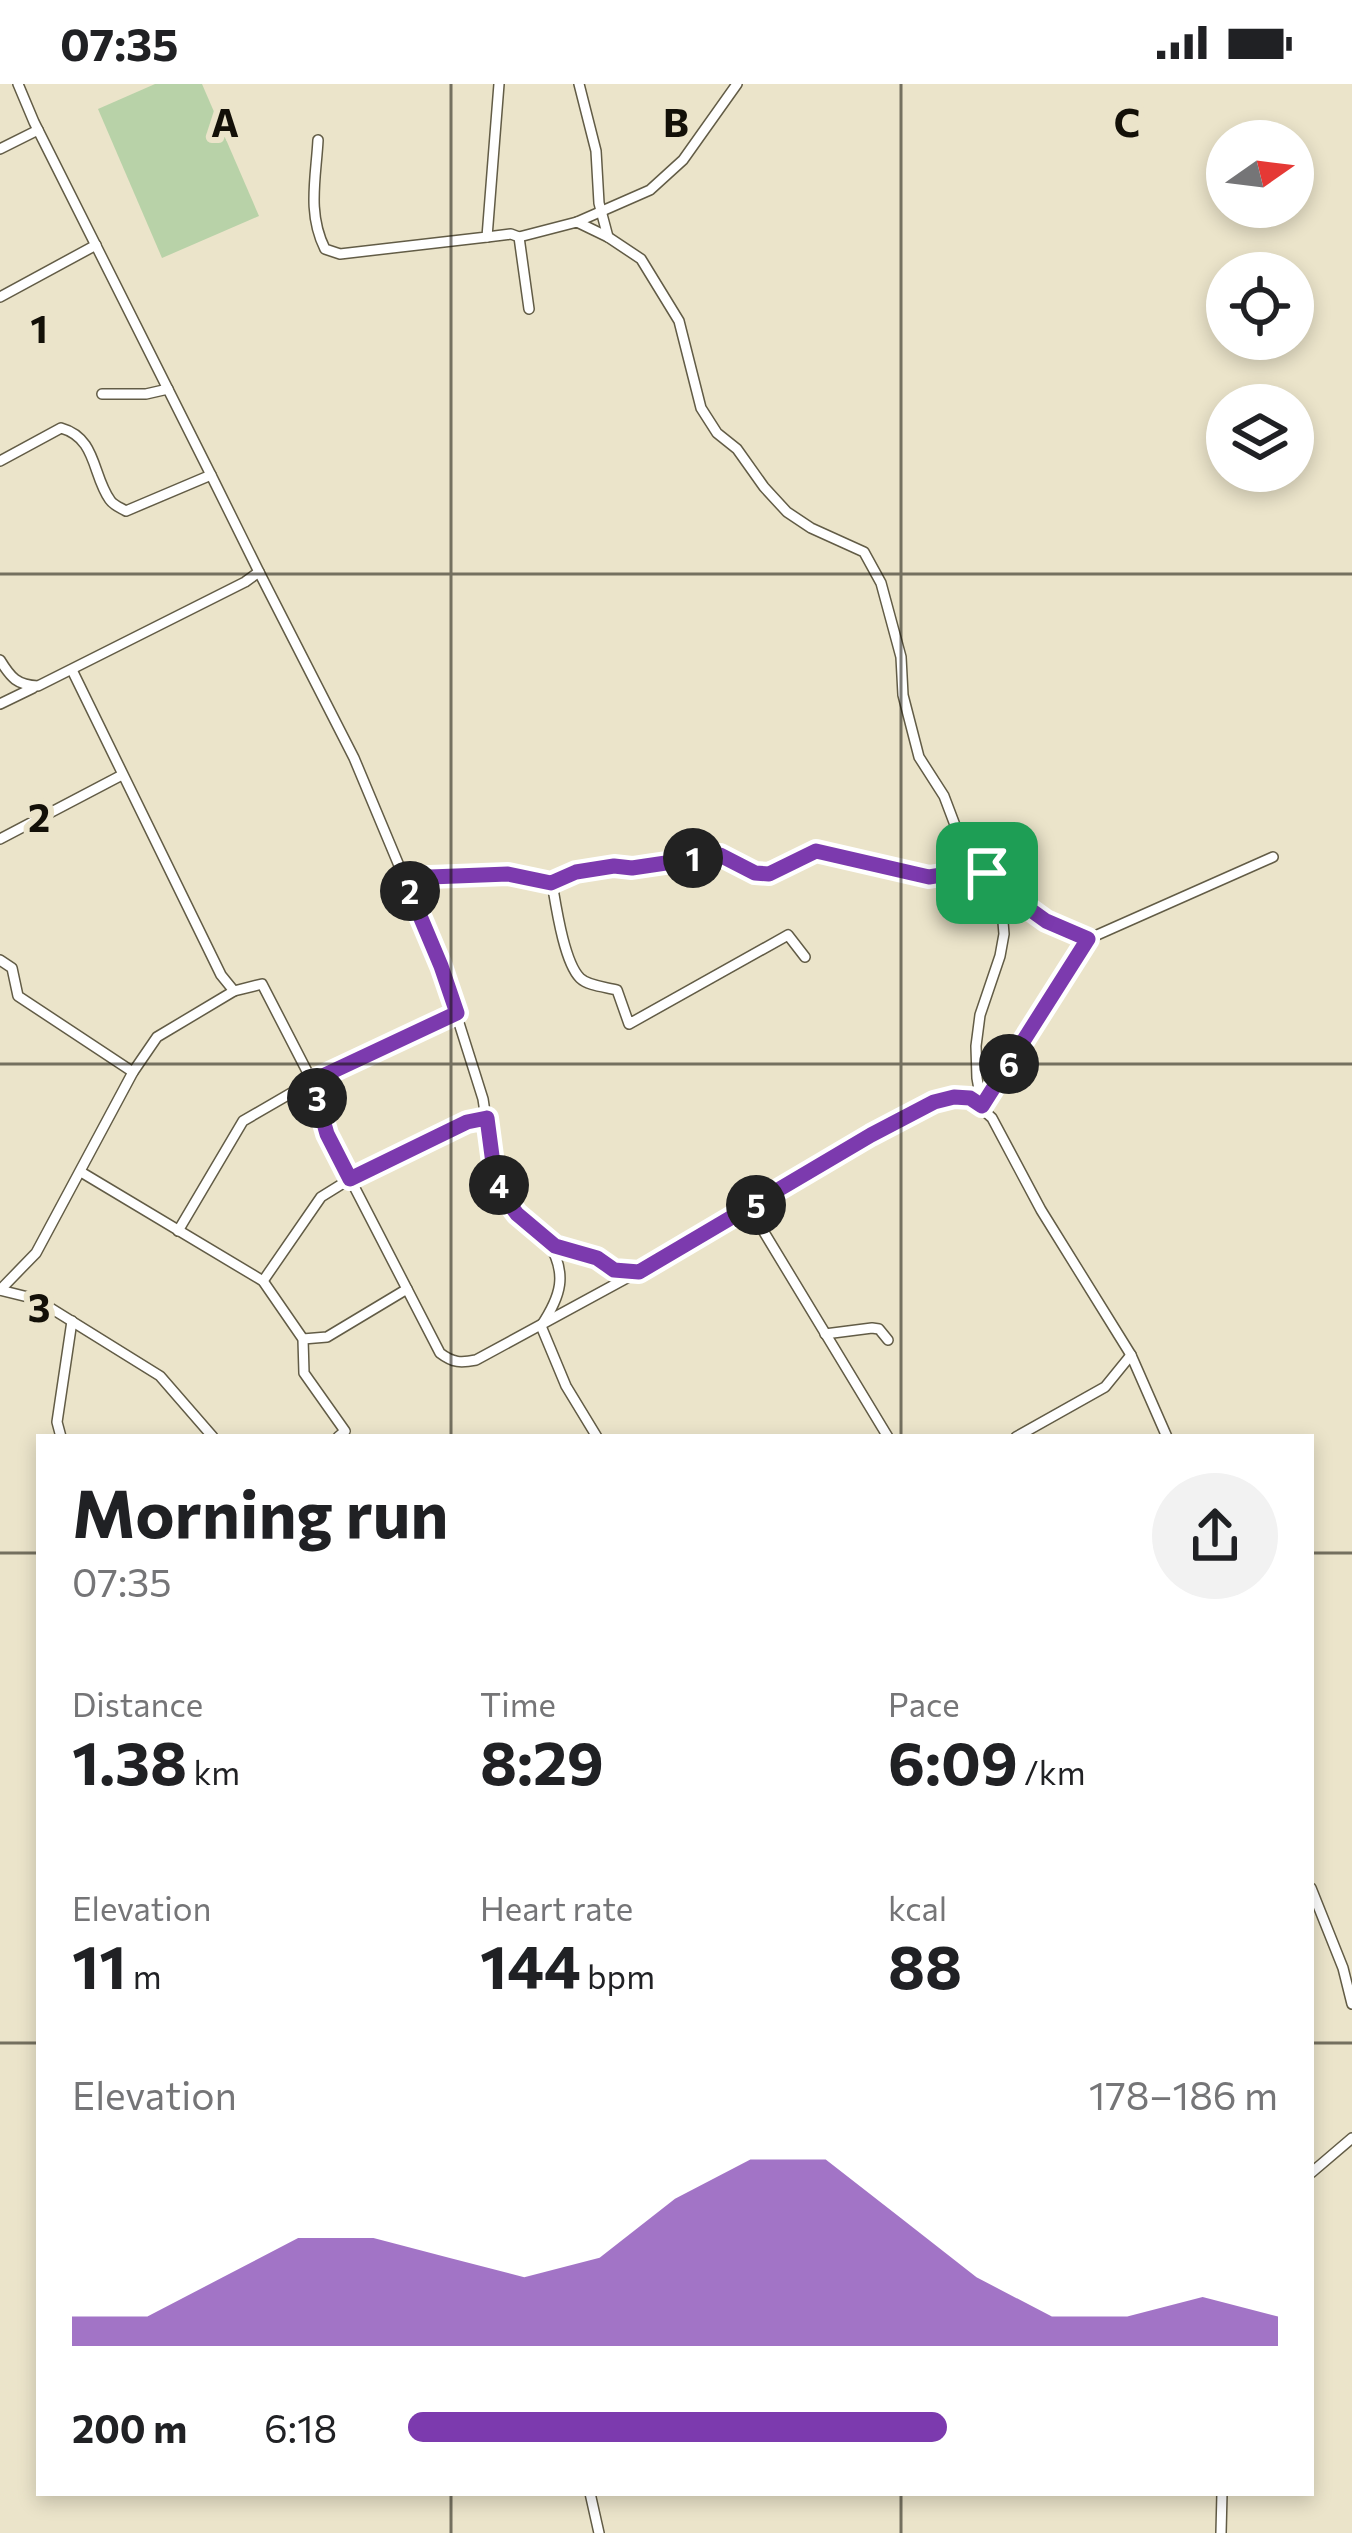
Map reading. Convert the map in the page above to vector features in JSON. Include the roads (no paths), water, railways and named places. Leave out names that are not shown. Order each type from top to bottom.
[{"type":"street","points":[[18,84],[354,758],[457,1013],[487,1118],[502,1194],[517,1214],[555,1246],[597,1258],[614,1270],[639,1272]]},
{"type":"street","points":[[487,237],[499,84]]},
{"type":"street","points":[[579,84],[596,151],[608,237]]},
{"type":"street","points":[[318,140],[312,205],[326,249],[340,254],[511,234],[519,237],[577,222],[650,190],[683,160],[737,84]]},
{"type":"street","points":[[0,149],[38,130]]},
{"type":"street","points":[[577,222],[641,260],[679,321],[700,408],[717,433],[737,449],[788,512],[864,552],[880,584],[901,657],[903,695],[919,758],[944,796],[958,833],[987,873],[1003,910],[1000,956],[980,1015],[976,1046],[982,1106]]},
{"type":"street","points":[[519,237],[529,309]]},
{"type":"street","points":[[0,298],[96,245]]},
{"type":"street","points":[[102,394],[168,389]]},
{"type":"street","points":[[0,461],[61,428],[75,432],[93,458],[111,503],[126,511],[211,475]]},
{"type":"street","points":[[0,704],[259,572]]},
{"type":"street","points":[[0,660],[23,686],[38,686]]},
{"type":"street","points":[[72,670],[221,975],[234,991]]},
{"type":"street","points":[[0,839],[122,775]]},
{"type":"street","points":[[404,878],[508,874],[551,883],[576,872],[720,855],[755,873],[769,874],[816,851],[929,877],[972,870],[987,873],[1046,921],[1088,939]]},
{"type":"street","points":[[982,1106],[1088,939],[1274,857]]},
{"type":"street","points":[[551,883],[562,940],[578,977],[617,990],[629,1024],[788,935],[806,957]]},
{"type":"street","points":[[0,960],[12,968],[19,996],[133,1072]]},
{"type":"street","points":[[0,1290],[36,1253],[133,1072],[157,1037],[234,991],[262,984],[312,1081],[327,1134],[440,1353],[450,1360],[476,1360],[541,1326],[934,1102],[970,1098],[992,1118],[1041,1210],[1131,1355],[1166,1434]]},
{"type":"street","points":[[178,1231],[243,1121],[312,1081],[457,1013]]},
{"type":"street","points":[[957,1097],[977,1074]]},
{"type":"street","points":[[262,1281],[321,1197],[467,1122],[487,1118]]},
{"type":"street","points":[[81,1172],[262,1281],[304,1339],[304,1373],[345,1431],[342,1434]]},
{"type":"street","points":[[750,1208],[886,1434]]},
{"type":"street","points":[[545,1238],[554,1252],[561,1289],[541,1326],[566,1386],[595,1434]]},
{"type":"street","points":[[304,1339],[327,1337],[407,1289]]},
{"type":"street","points":[[0,1290],[36,1299],[160,1376],[210,1434]]},
{"type":"street","points":[[61,1434],[57,1422],[72,1321]]},
{"type":"street","points":[[830,1336],[872,1328],[888,1340]]},
{"type":"street","points":[[1021,1434],[1105,1387],[1131,1355]]},
{"type":"street","points":[[1314,1896],[1352,2004]]},
{"type":"street","points":[[1314,2170],[1352,2138]]},
{"type":"street","points":[[591,2496],[599,2533]]},
{"type":"street","points":[[1221,2533],[1222,2496]]}]
